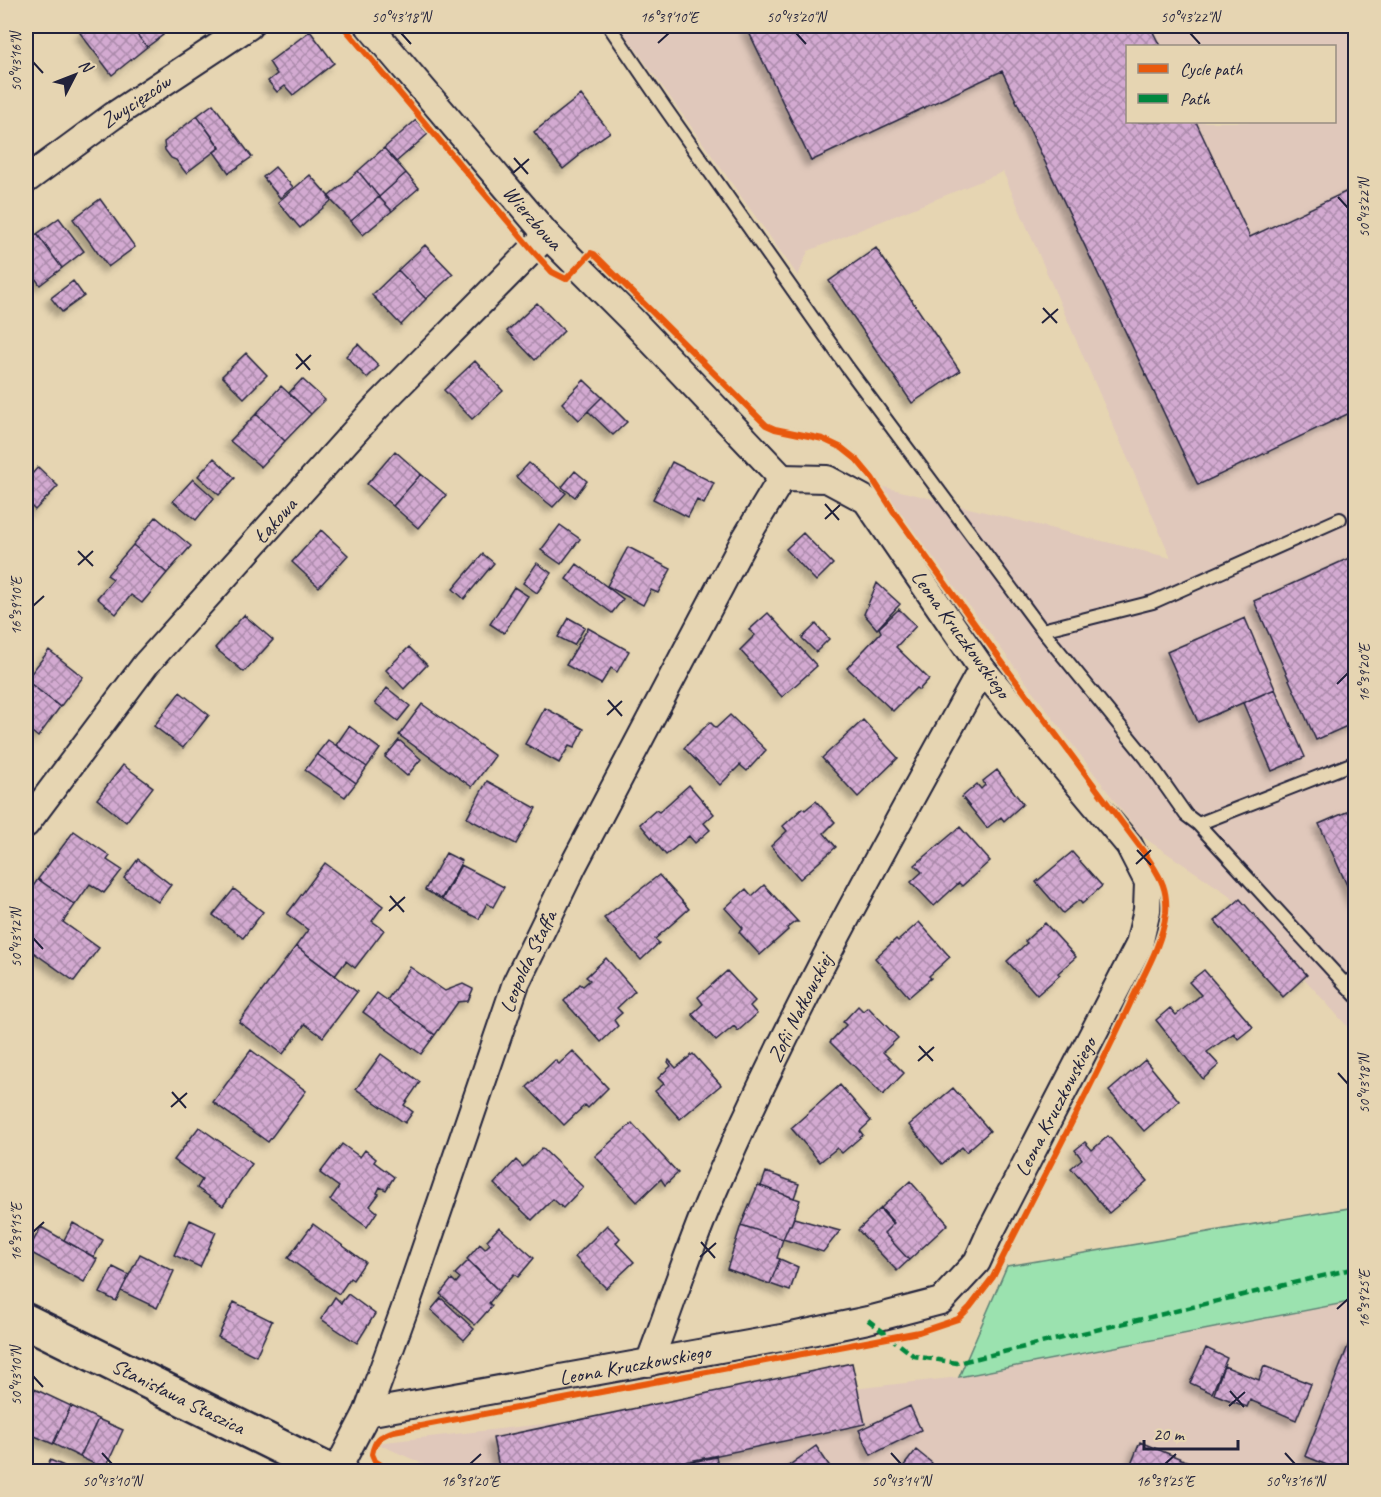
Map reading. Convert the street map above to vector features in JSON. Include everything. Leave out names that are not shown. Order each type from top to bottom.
[{"type":"main road","name":"Stanisława Staszica","points":[[26,1321],[331,1472]]},
{"type":"street","name":"Zwycięzców","points":[[26,180],[113,116],[249,26]]},
{"type":"street","name":"Wierzbowa","points":[[369,26],[547,235],[631,319],[782,478]]},
{"type":"street","name":"Łąkowa","points":[[26,824],[146,664],[376,408],[547,235]]},
{"type":"street","name":"Leona Kruczkowskiego","points":[[367,1413],[799,1335],[941,1301],[977,1262],[1139,945],[1147,910],[1148,882],[1129,844],[982,669],[866,500],[827,479],[782,478]]},
{"type":"street","name":"Leopolda Staffa","points":[[336,1472],[367,1413],[516,983],[573,866],[744,541],[782,478]]},
{"type":"street","name":"Zofii Nałkowskiej","points":[[649,1363],[711,1198],[775,1058],[845,920],[982,669]]},
{"type":"lane","points":[[609,26],[664,108],[847,367],[1042,630],[1146,758],[1186,815],[1198,824],[1350,980],[1356,996]]},
{"type":"lane","points":[[1042,630],[1153,602],[1341,519]]},
{"type":"lane","points":[[1198,824],[1356,762]]},
{"type":"shaded area","points":[[619,26],[1355,26],[1355,1035],[1229,895],[1140,835],[880,486],[1171,558],[1003,172],[808,251],[798,276]]},
{"type":"shaded area","points":[[1355,1301],[1355,1471],[441,1472],[376,1443],[959,1377]]},
{"type":"green space","points":[[1355,1207],[1355,1301],[959,1377],[1007,1266]]},
{"type":"building","points":[[89,26],[130,26],[147,47],[112,75],[80,33]]},
{"type":"building","points":[[130,26],[156,26],[163,35],[147,47]]},
{"type":"building","points":[[746,26],[1150,26],[1160,45],[1126,45],[1126,123],[1196,123],[1250,237],[1356,187],[1356,410],[1198,485],[1002,71],[811,161]]},
{"type":"building","points":[[310,31],[334,63],[293,95],[285,86],[277,92],[268,81],[277,74],[269,62]]},
{"type":"building","points":[[581,95],[610,132],[578,154],[579,156],[563,169],[534,132]]},
{"type":"building","points":[[213,104],[252,157],[229,173],[214,152],[220,148],[197,116]]},
{"type":"building","points":[[197,116],[220,147],[186,173],[165,150],[164,142]]},
{"type":"building","points":[[416,120],[428,134],[396,162],[384,148]]},
{"type":"building","points":[[384,148],[406,173],[379,197],[358,171]]},
{"type":"building","points":[[275,167],[293,187],[280,198],[263,177]]},
{"type":"building","points":[[358,171],[379,197],[351,221],[328,197]]},
{"type":"building","points":[[406,173],[419,188],[392,211],[379,197]]},
{"type":"building","points":[[310,175],[332,200],[300,228],[278,202]]},
{"type":"building","points":[[379,197],[392,211],[363,235],[351,221]]},
{"type":"building","points":[[100,199],[135,247],[108,267],[73,219]]},
{"type":"building","points":[[59,218],[84,251],[62,268],[37,234]]},
{"type":"building","points":[[37,234],[62,268],[40,285],[26,265],[26,243]]},
{"type":"building","points":[[425,245],[453,274],[426,299],[398,270]]},
{"type":"building","points":[[876,248],[960,371],[912,403],[829,281]]},
{"type":"building","points":[[398,270],[426,299],[401,325],[372,295]]},
{"type":"building","points":[[73,281],[84,296],[62,312],[51,298]]},
{"type":"building","points":[[537,303],[564,331],[535,360],[507,331]]},
{"type":"building","points":[[358,344],[379,366],[367,378],[346,356]]},
{"type":"building","points":[[246,353],[267,375],[244,398],[222,376]]},
{"type":"building","points":[[475,361],[503,391],[472,419],[444,390]]},
{"type":"building","points":[[302,379],[325,400],[311,414],[289,393]]},
{"type":"building","points":[[584,380],[602,397],[579,420],[562,403]]},
{"type":"building","points":[[281,386],[311,414],[285,441],[256,414]]},
{"type":"building","points":[[602,397],[627,422],[613,435],[588,411]]},
{"type":"building","points":[[256,414],[285,441],[261,467],[230,441]]},
{"type":"building","points":[[395,451],[421,474],[393,506],[367,484]]},
{"type":"building","points":[[214,458],[235,478],[219,495],[198,476]]},
{"type":"building","points":[[672,462],[714,483],[704,504],[697,500],[688,517],[653,499]]},
{"type":"building","points":[[529,463],[566,493],[553,507],[516,477]]},
{"type":"building","points":[[38,467],[58,486],[35,510],[26,501],[26,481]]},
{"type":"building","points":[[575,471],[587,481],[575,497],[562,487]]},
{"type":"building","points":[[421,474],[446,495],[418,528],[393,506]]},
{"type":"building","points":[[193,479],[214,498],[196,520],[173,501]]},
{"type":"building","points":[[156,517],[191,546],[167,573],[133,545]]},
{"type":"building","points":[[560,525],[580,539],[561,564],[541,550]]},
{"type":"building","points":[[321,530],[348,555],[319,587],[292,562]]},
{"type":"building","points":[[803,533],[833,564],[816,581],[786,549]]},
{"type":"building","points":[[133,545],[167,573],[142,603],[131,595],[116,614],[97,598],[113,579],[107,575]]},
{"type":"building","points":[[628,547],[671,569],[658,593],[651,590],[643,605],[607,586]]},
{"type":"building","points":[[483,554],[494,563],[464,599],[453,589]]},
{"type":"building","points":[[1356,555],[1356,722],[1316,740],[1254,601]]},
{"type":"building","points":[[537,563],[551,573],[537,593],[523,583]]},
{"type":"building","points":[[577,564],[623,599],[612,613],[566,579]]},
{"type":"building","points":[[877,583],[900,604],[877,629],[864,614]]},
{"type":"building","points":[[514,587],[528,596],[504,633],[490,624]]},
{"type":"building","points":[[899,609],[916,626],[896,647],[929,679],[919,690],[916,688],[893,711],[847,668],[881,632],[879,628]]},
{"type":"building","points":[[768,613],[817,666],[782,697],[740,650],[755,635],[749,630]]},
{"type":"building","points":[[244,615],[273,640],[244,672],[215,648]]},
{"type":"building","points":[[569,618],[585,627],[574,645],[558,637]]},
{"type":"building","points":[[1245,618],[1275,689],[1198,722],[1167,652]]},
{"type":"building","points":[[816,624],[829,639],[816,652],[802,638]]},
{"type":"building","points":[[588,628],[629,651],[617,672],[611,668],[601,684],[566,665]]},
{"type":"building","points":[[409,647],[427,665],[404,689],[386,670]]},
{"type":"building","points":[[49,650],[83,677],[60,707],[26,680]]},
{"type":"building","points":[[26,680],[60,707],[38,737],[26,727]]},
{"type":"building","points":[[387,688],[410,706],[398,721],[375,703]]},
{"type":"building","points":[[1275,689],[1305,757],[1272,771],[1243,703]]},
{"type":"building","points":[[180,692],[209,715],[183,748],[154,726]]},
{"type":"building","points":[[422,704],[495,756],[472,787],[399,735]]},
{"type":"building","points":[[545,708],[584,729],[574,748],[569,746],[559,763],[525,744]]},
{"type":"building","points":[[730,715],[766,750],[747,771],[740,765],[720,785],[684,748],[710,722],[716,728]]},
{"type":"building","points":[[863,720],[898,758],[858,797],[822,758]]},
{"type":"building","points":[[349,726],[380,749],[367,767],[336,745]]},
{"type":"building","points":[[328,740],[367,767],[356,783],[317,754]]},
{"type":"building","points":[[399,740],[421,759],[407,776],[385,757]]},
{"type":"building","points":[[317,754],[356,783],[345,797],[305,770]]},
{"type":"building","points":[[123,765],[153,787],[126,822],[97,799]]},
{"type":"building","points":[[997,770],[1023,804],[1004,821],[1001,817],[987,828],[962,797],[977,784],[981,789],[985,785],[983,781]]},
{"type":"building","points":[[487,781],[536,808],[516,844],[467,818]]},
{"type":"building","points":[[689,785],[714,814],[704,823],[710,830],[695,843],[689,836],[666,855],[640,824],[656,810],[659,812]]},
{"type":"building","points":[[816,801],[835,822],[824,833],[836,847],[800,879],[771,846],[787,831],[783,826],[803,808],[805,810]]},
{"type":"building","points":[[1356,808],[1356,905],[1319,824]]},
{"type":"building","points":[[960,827],[990,861],[962,886],[959,883],[934,906],[911,882],[922,872],[915,865]]},
{"type":"building","points":[[74,831],[110,856],[107,860],[122,870],[104,893],[90,884],[75,905],[38,879]]},
{"type":"building","points":[[1072,852],[1102,886],[1082,904],[1079,900],[1063,913],[1036,882]]},
{"type":"building","points":[[446,853],[462,861],[441,899],[425,890]]},
{"type":"building","points":[[138,859],[171,885],[158,902],[124,878]]},
{"type":"building","points":[[325,863],[383,906],[372,921],[384,930],[355,968],[346,961],[335,976],[296,946],[308,930],[287,914]]},
{"type":"building","points":[[461,865],[504,887],[493,907],[487,903],[479,919],[442,900]]},
{"type":"building","points":[[659,875],[689,909],[655,939],[659,943],[641,960],[604,918]]},
{"type":"building","points":[[38,879],[75,905],[63,922],[99,948],[74,981],[26,947],[26,897]]},
{"type":"building","points":[[764,885],[798,922],[787,928],[788,930],[760,955],[739,932],[743,928],[725,908],[746,889],[752,896]]},
{"type":"building","points":[[234,889],[263,912],[243,938],[213,915]]},
{"type":"building","points":[[1240,899],[1307,975],[1283,997],[1215,921]]},
{"type":"building","points":[[919,922],[950,957],[909,997],[875,958]]},
{"type":"building","points":[[1045,923],[1076,957],[1037,995],[1007,961]]},
{"type":"building","points":[[296,946],[357,992],[323,1037],[305,1024],[283,1054],[239,1022]]},
{"type":"building","points":[[606,958],[635,991],[617,1008],[622,1013],[614,1020],[618,1026],[601,1042],[564,1001],[580,984],[583,986],[590,980],[586,977]]},
{"type":"building","points":[[410,967],[445,991],[463,984],[473,989],[468,1001],[458,1002],[435,1035],[387,1000]]},
{"type":"building","points":[[1204,970],[1253,1027],[1238,1039],[1234,1033],[1207,1052],[1219,1065],[1203,1079],[1156,1020],[1170,1008],[1176,1015],[1201,995],[1189,982]]},
{"type":"building","points":[[727,971],[755,1001],[750,1006],[757,1014],[738,1031],[734,1026],[716,1041],[692,1014],[703,1004],[698,997]]},
{"type":"building","points":[[377,993],[435,1035],[421,1054],[363,1012]]},
{"type":"building","points":[[858,1006],[863,1011],[868,1007],[898,1038],[883,1052],[904,1073],[883,1095],[830,1042],[846,1025],[843,1022]]},
{"type":"building","points":[[251,1050],[306,1091],[268,1142],[213,1102]]},
{"type":"building","points":[[573,1051],[608,1088],[588,1108],[585,1105],[564,1125],[527,1087],[555,1060],[559,1064]]},
{"type":"building","points":[[381,1054],[420,1082],[404,1105],[413,1112],[405,1123],[356,1089]]},
{"type":"building","points":[[693,1054],[721,1085],[680,1119],[655,1091],[664,1084],[658,1078],[671,1066],[669,1060],[676,1068]]},
{"type":"building","points":[[1145,1060],[1179,1101],[1144,1131],[1109,1091]]},
{"type":"building","points":[[840,1085],[871,1121],[860,1131],[863,1135],[842,1153],[837,1148],[820,1162],[791,1128]]},
{"type":"building","points":[[953,1088],[990,1131],[966,1152],[962,1147],[942,1164],[909,1125]]},
{"type":"building","points":[[632,1123],[678,1173],[665,1185],[661,1179],[637,1202],[595,1156]]},
{"type":"building","points":[[199,1127],[252,1164],[223,1206],[197,1188],[202,1180],[174,1160]]},
{"type":"building","points":[[1108,1136],[1147,1181],[1109,1213],[1071,1168],[1082,1159],[1075,1150],[1085,1142],[1092,1150]]},
{"type":"building","points":[[342,1144],[360,1157],[365,1150],[376,1159],[374,1162],[394,1177],[386,1190],[380,1187],[377,1193],[379,1194],[370,1206],[377,1212],[367,1227],[330,1200],[339,1187],[320,1173]]},
{"type":"building","points":[[542,1148],[583,1187],[563,1208],[553,1199],[532,1220],[494,1184],[516,1160],[523,1167]]},
{"type":"building","points":[[766,1172],[799,1184],[794,1198],[761,1186]]},
{"type":"building","points":[[910,1181],[948,1224],[909,1260],[884,1233],[894,1223],[881,1208]]},
{"type":"building","points":[[758,1185],[800,1200],[783,1239],[741,1225]]},
{"type":"building","points":[[880,1209],[893,1224],[884,1233],[909,1260],[897,1271],[858,1230]]},
{"type":"building","points":[[794,1218],[840,1231],[823,1252],[783,1239]]},
{"type":"building","points":[[190,1220],[216,1232],[200,1267],[174,1255]]},
{"type":"building","points":[[73,1223],[103,1240],[94,1257],[64,1240]]},
{"type":"building","points":[[313,1224],[365,1262],[353,1280],[350,1278],[339,1294],[288,1258]]},
{"type":"building","points":[[607,1225],[620,1238],[616,1243],[634,1262],[606,1288],[575,1257]]},
{"type":"building","points":[[741,1225],[783,1239],[777,1258],[780,1259],[770,1284],[727,1269]]},
{"type":"building","points":[[41,1227],[97,1259],[84,1282],[28,1251]]},
{"type":"building","points":[[499,1227],[534,1258],[518,1277],[514,1274],[499,1291],[467,1259],[480,1244],[485,1249],[490,1244],[487,1240]]},
{"type":"building","points":[[140,1254],[174,1271],[157,1308],[121,1291]]},
{"type":"building","points":[[780,1259],[798,1267],[790,1291],[770,1284]]},
{"type":"building","points":[[468,1261],[499,1291],[489,1303],[492,1306],[475,1325],[440,1294],[452,1279],[456,1283],[460,1278],[455,1274]]},
{"type":"building","points":[[113,1267],[129,1275],[116,1301],[100,1293]]},
{"type":"building","points":[[348,1294],[375,1314],[357,1343],[321,1319],[335,1297],[341,1303]]},
{"type":"building","points":[[441,1298],[474,1329],[464,1340],[431,1310]]},
{"type":"building","points":[[234,1302],[272,1321],[256,1356],[218,1337]]},
{"type":"building","points":[[1350,1341],[1356,1343],[1356,1472],[1344,1472],[1305,1456]]},
{"type":"building","points":[[1206,1348],[1227,1358],[1212,1393],[1190,1383]]},
{"type":"building","points":[[852,1363],[865,1424],[670,1465],[671,1472],[500,1472],[493,1438]]},
{"type":"building","points":[[1224,1366],[1259,1380],[1264,1366],[1311,1384],[1296,1420],[1250,1400],[1247,1407],[1214,1394]]},
{"type":"building","points":[[26,1385],[71,1406],[53,1444],[28,1433],[26,1438]]},
{"type":"building","points":[[71,1406],[98,1419],[80,1457],[53,1444]]},
{"type":"building","points":[[910,1406],[921,1430],[871,1455],[859,1430]]},
{"type":"building","points":[[98,1419],[123,1430],[105,1469],[80,1457]]},
{"type":"building","points":[[1140,1442],[1213,1472],[1128,1472]]},
{"type":"building","points":[[816,1446],[833,1471],[780,1472]]},
{"type":"building","points":[[916,1450],[932,1463],[924,1472],[899,1472]]},
{"type":"building","points":[[716,1457],[719,1468],[694,1472],[692,1462]]},
{"type":"building","points":[[50,1460],[64,1466],[61,1472],[45,1472]]},
{"type":"building","points":[[26,1462],[43,1470],[42,1472],[26,1472]]},
{"type":"building","points":[[686,1462],[688,1472],[671,1472],[670,1465]]},
{"type":"marked path","points":[[868,1320],[914,1356],[957,1363],[1356,1268]]},
{"type":"cycle path","points":[[343,26],[552,272],[566,279],[591,253],[594,254],[766,425],[823,439],[842,448],[857,460],[1010,673],[1146,855],[1162,882],[1166,896],[1164,925],[1156,949],[1113,1040],[993,1277],[958,1319],[919,1332],[394,1431],[379,1439],[372,1454],[375,1461],[387,1469],[385,1472]]}]
